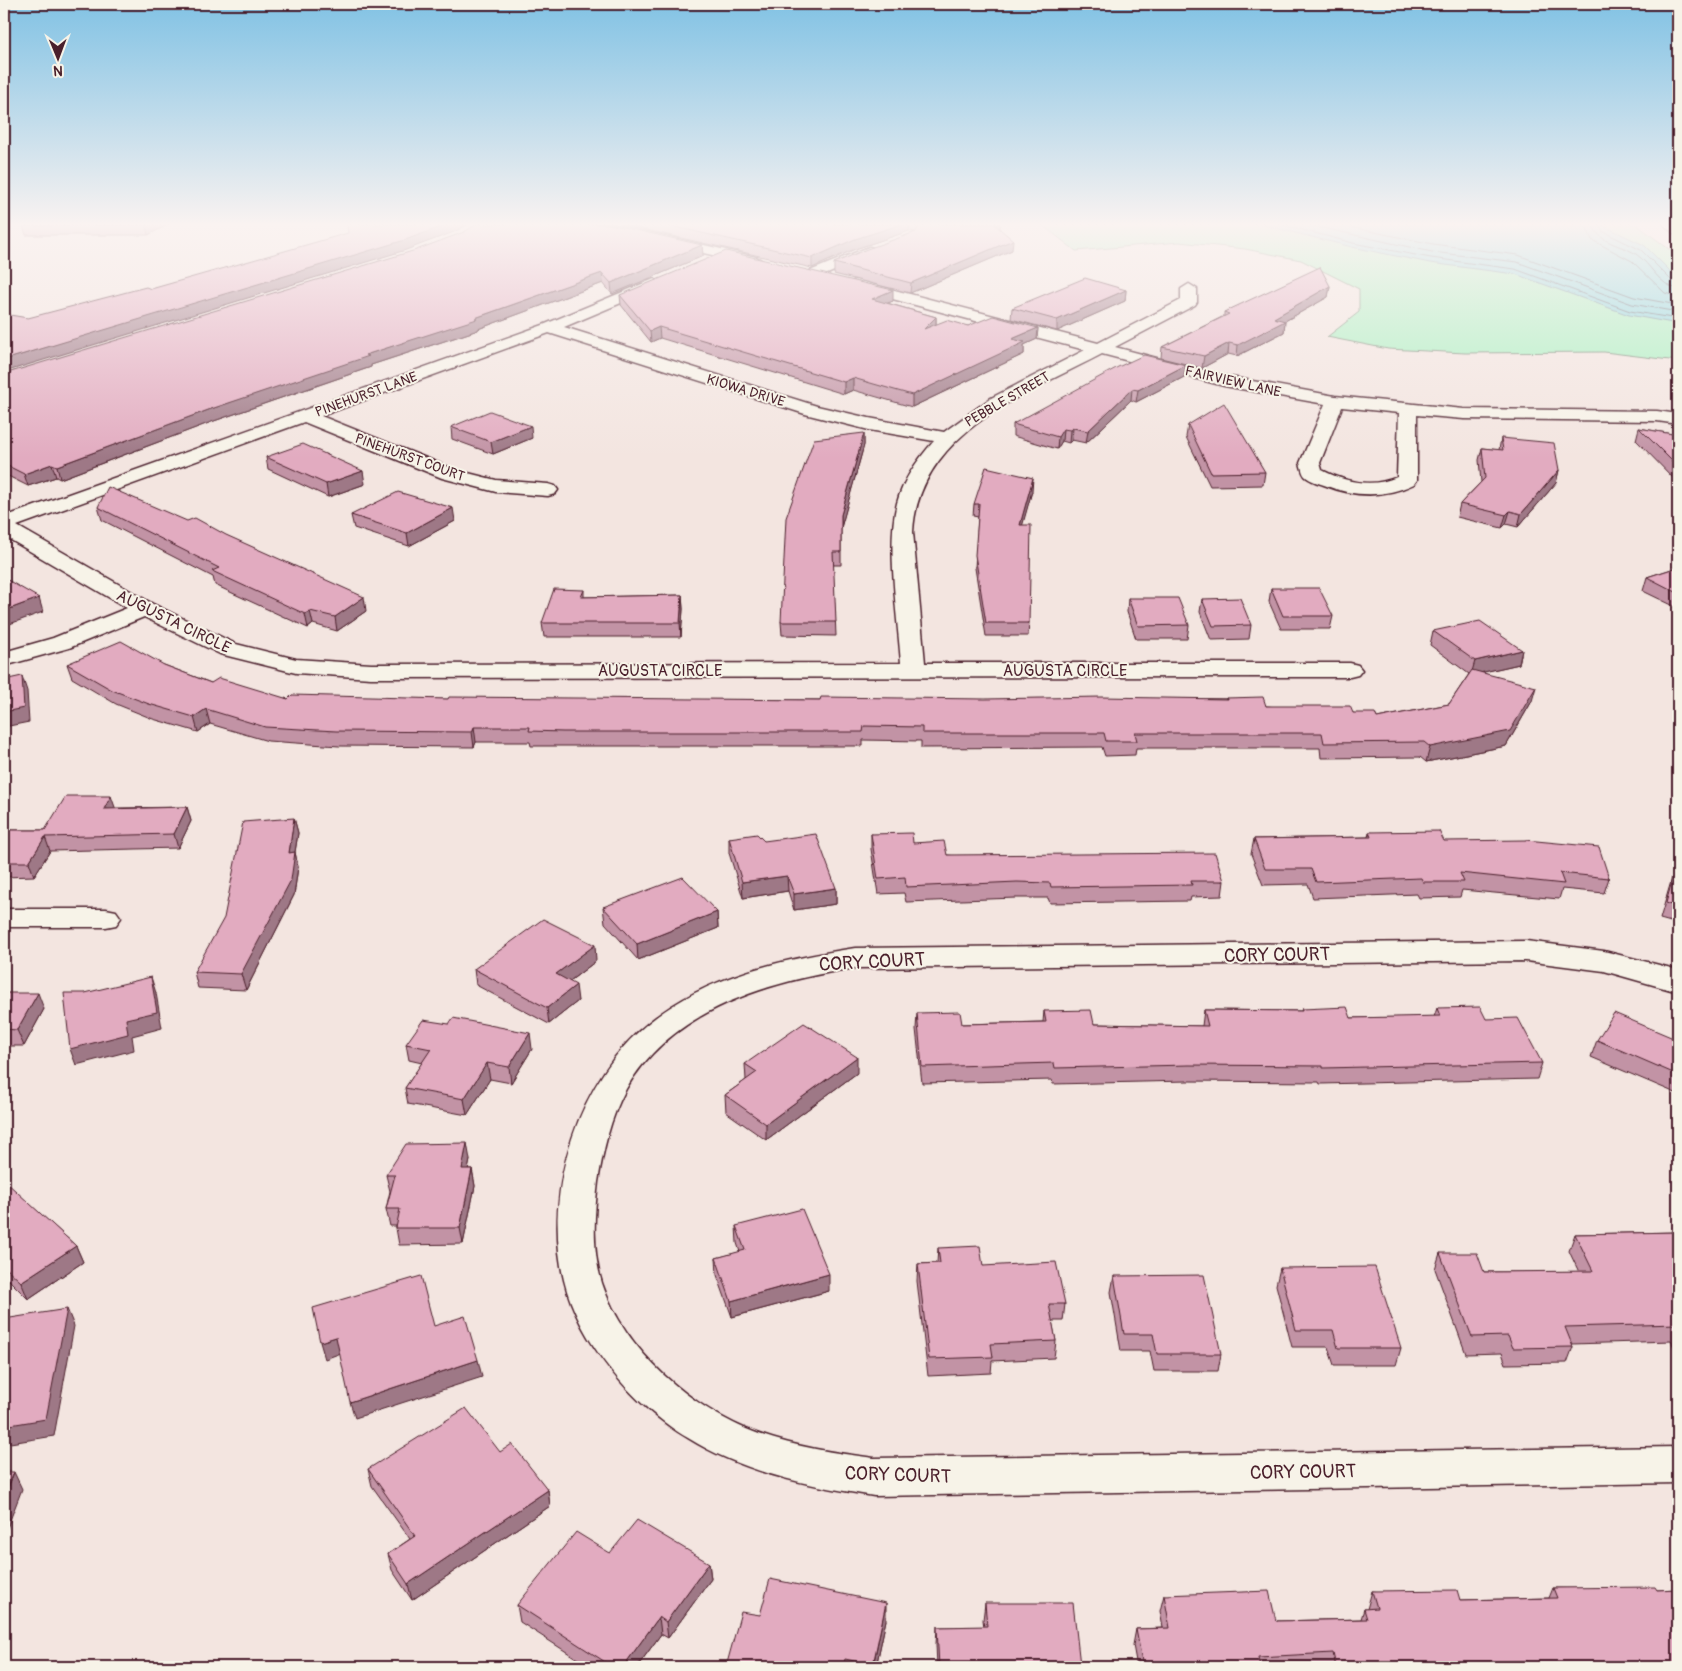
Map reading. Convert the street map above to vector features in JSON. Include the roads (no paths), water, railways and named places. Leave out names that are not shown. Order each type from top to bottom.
[{"type":"street","name":"PINEHURST LANE","points":[[4,526],[549,328],[611,302]]},
{"type":"street","name":"FAIRVIEW LANE","points":[[923,302],[1224,381],[1335,401],[1408,410],[1514,416],[1657,416],[1678,419]]},
{"type":"street","name":"PEBBLE STREET","points":[[914,670],[902,528],[907,501],[915,481],[928,461],[946,438],[968,420],[997,402],[1189,302]]},
{"type":"street","name":"KIOWA DRIVE","points":[[549,328],[810,410],[869,424],[946,438]]},
{"type":"street","points":[[1335,401],[1310,463],[1313,473],[1326,481],[1346,486],[1395,487],[1407,480],[1408,410]]},
{"type":"street","name":"PINEHURST COURT","points":[[304,416],[449,474],[496,486],[548,490]]},
{"type":"street","name":"AUGUSTA CIRCLE","points":[[4,526],[145,609],[228,649],[296,666],[335,670],[1350,670]]},
{"type":"street","points":[[4,659],[61,643],[145,609]]},
{"type":"street","points":[[4,918],[106,918]]},
{"type":"street","name":"CORY COURT","points":[[1678,982],[1622,965],[1574,955],[1526,951],[855,958],[810,964],[760,977],[713,996],[677,1018],[640,1049],[611,1085],[592,1126],[576,1218],[579,1259],[593,1309],[622,1356],[657,1393],[702,1426],[754,1451],[813,1469],[874,1477],[1678,1465]]},
{"type":"water","points":[[1593,302],[1678,302],[1678,324],[1629,315]]}]
